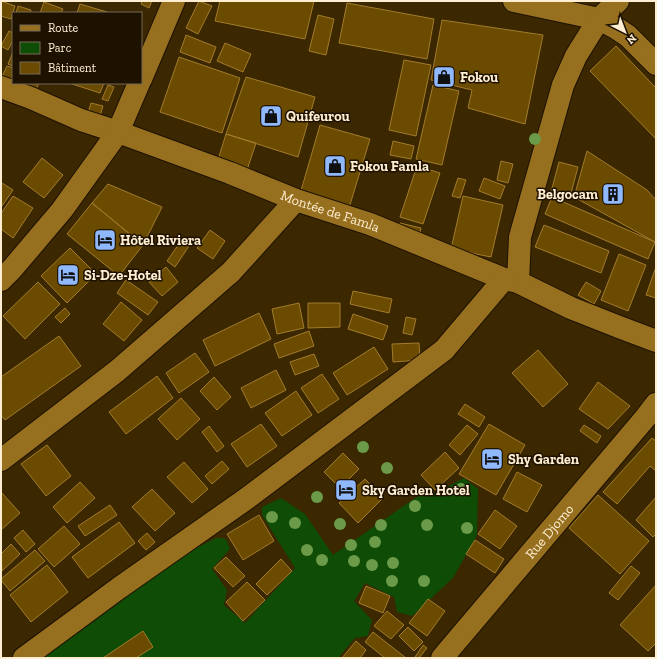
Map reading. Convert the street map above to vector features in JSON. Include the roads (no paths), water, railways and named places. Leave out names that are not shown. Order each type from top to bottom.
[{"type":"street","points":[[142,77],[174,1]]},
{"type":"street","points":[[514,1],[600,19],[628,36],[656,64]]},
{"type":"street","points":[[24,658],[119,588],[246,499],[444,350],[511,280],[520,237],[563,85],[576,56],[600,19],[618,1]]},
{"type":"street","points":[[1,280],[62,210],[118,132],[139,84]]},
{"type":"street","name":"Montée de Famla","points":[[1,87],[31,98],[81,120],[230,173],[296,200],[370,224],[511,280],[571,308],[656,341]]},
{"type":"street","points":[[1,460],[116,371],[231,272],[296,200]]},
{"type":"street","name":"Rue Djomo","points":[[442,658],[656,404]]},
{"type":"place","name":"Fokou","points":[[444,77]]},
{"type":"place","name":"Quifeurou","points":[[271,116]]},
{"type":"place","name":"Fokou Famla","points":[[335,166]]},
{"type":"place","name":"Belgocam","points":[[613,194]]},
{"type":"place","name":"Hôtel Riviera","points":[[105,240]]},
{"type":"place","name":"Si-Dze-Hotel","points":[[68,275]]},
{"type":"place","name":"Shy Garden","points":[[492,459]]},
{"type":"place","name":"Sky Garden Hotel","points":[[346,490]]}]
